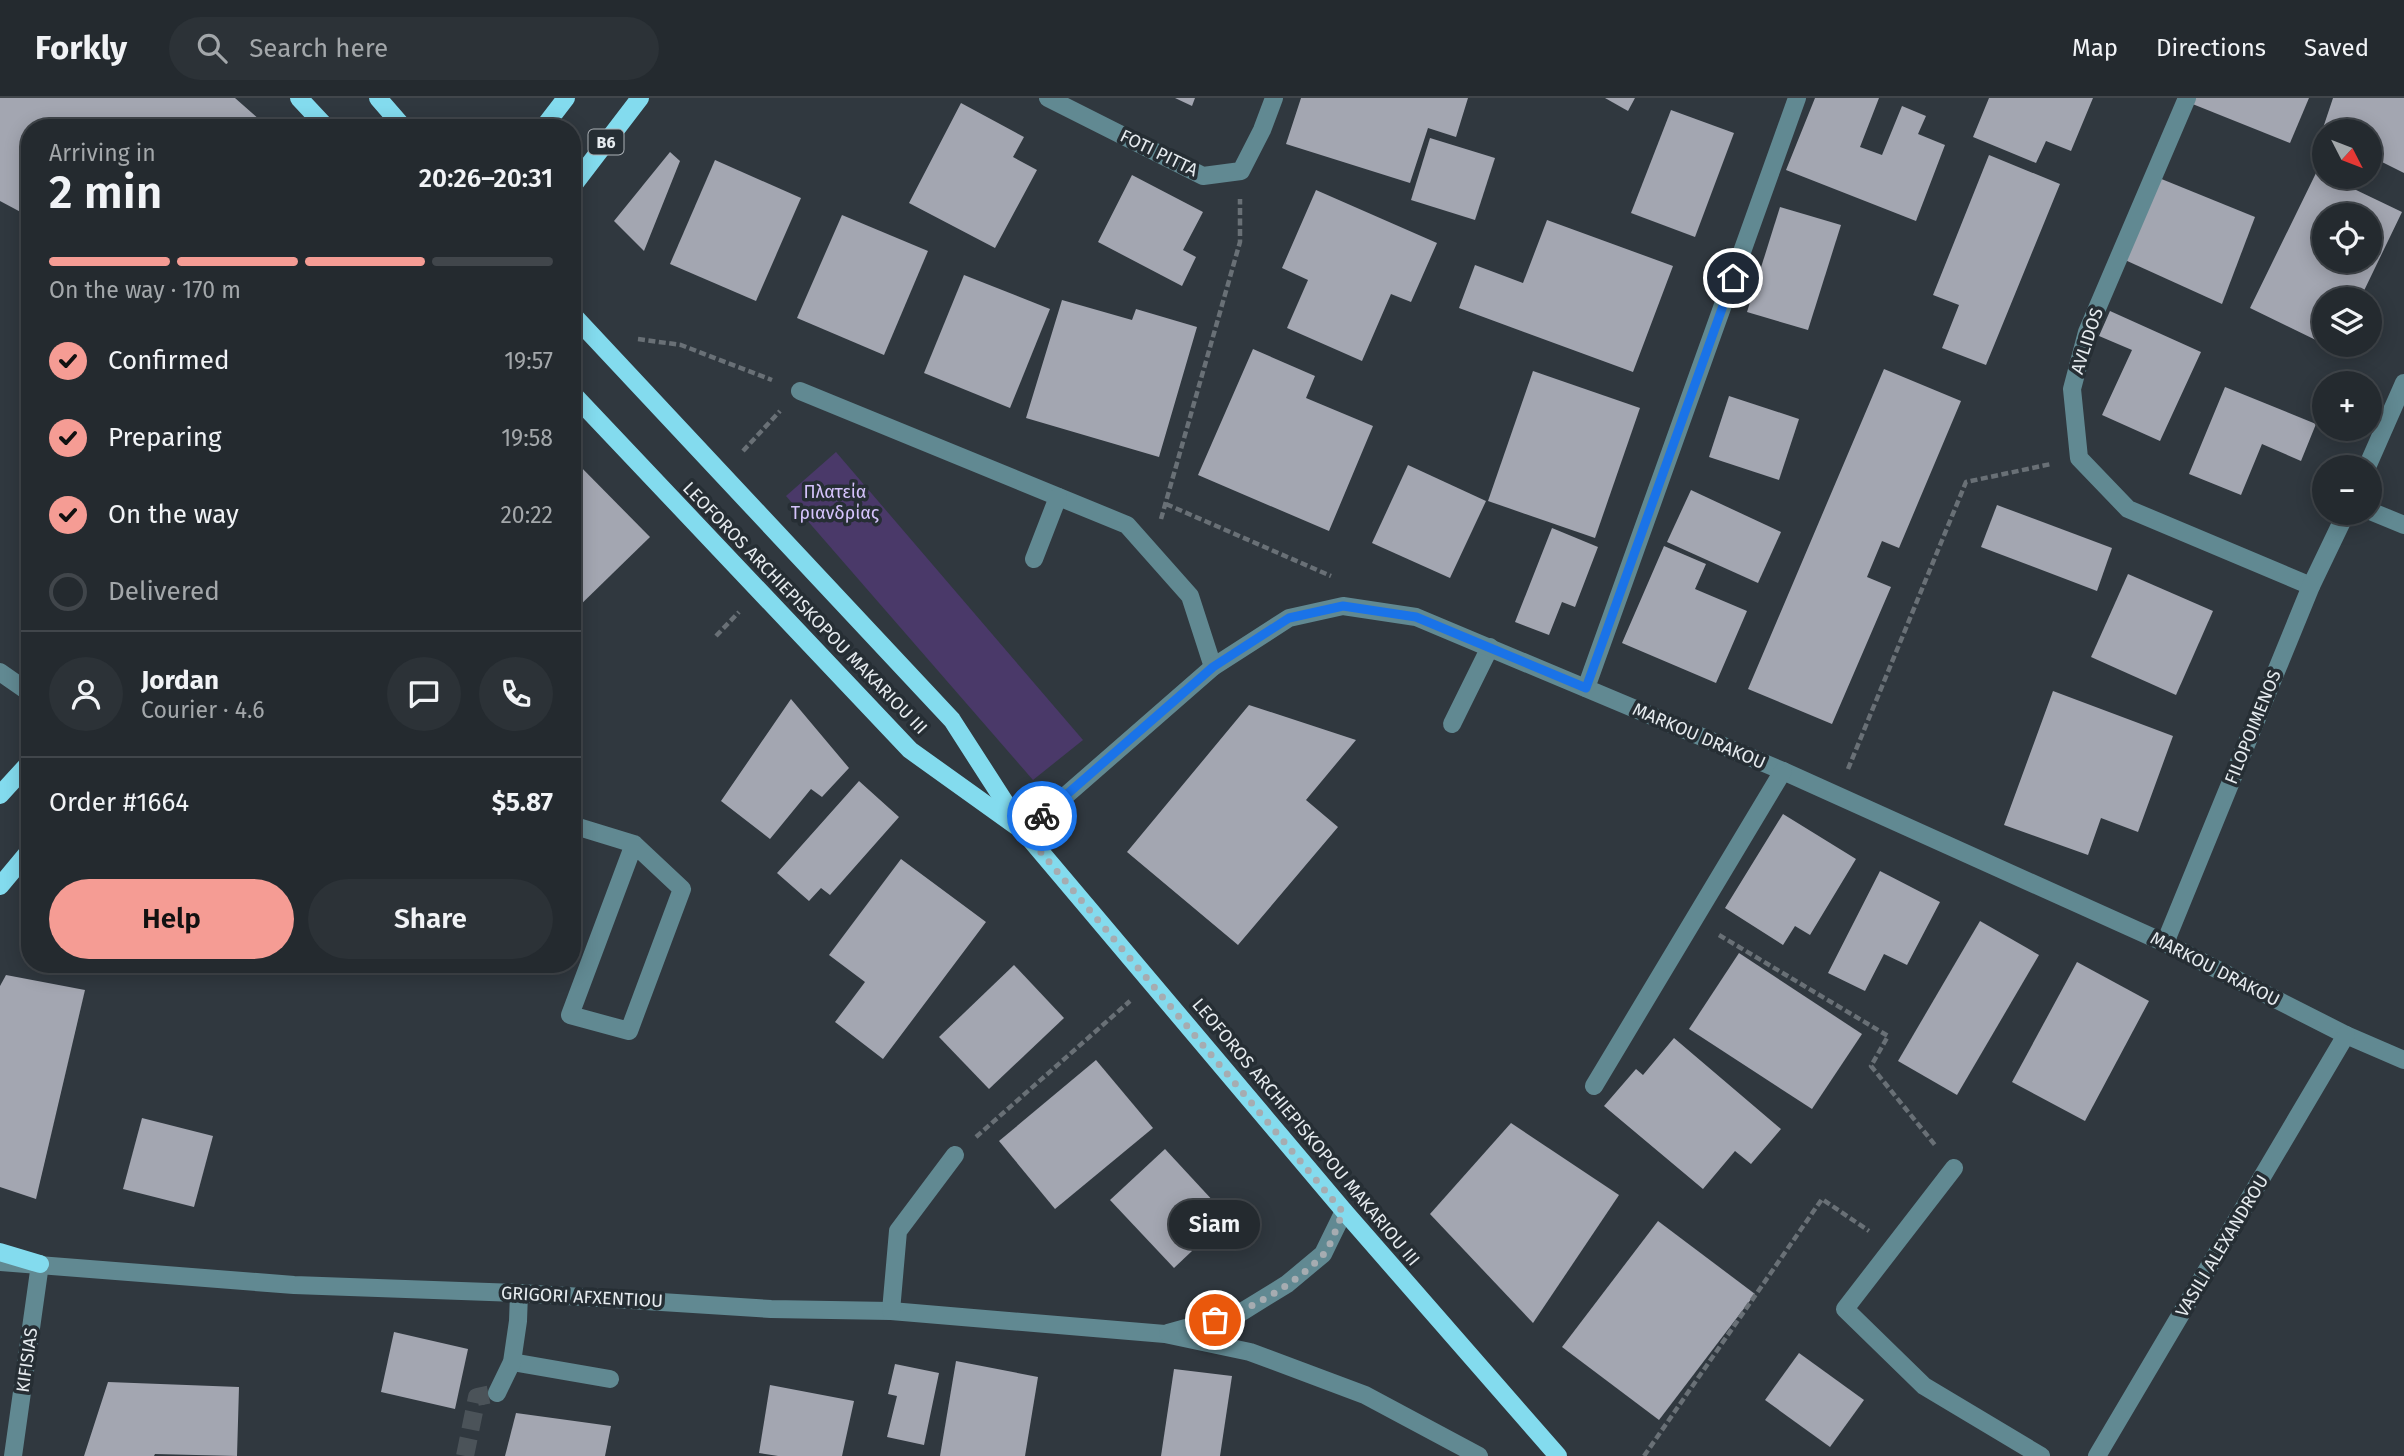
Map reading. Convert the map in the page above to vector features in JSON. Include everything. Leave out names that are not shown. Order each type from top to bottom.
[{"type":"main road","points":[[299,98],[319,119]]},
{"type":"main road","points":[[378,98],[396,119]]},
{"type":"main road","points":[[550,119],[566,98]]},
{"type":"main road","name":"B6","points":[[581,175],[640,98]]},
{"type":"main road","name":"LEOFOROS ARCHIEPISKOPOU MAKARIOU III","points":[[581,324],[952,720],[1024,832],[1343,1212],[1558,1456]]},
{"type":"main road","name":"LEOFOROS ARCHIEPISKOPOU MAKARIOU III","points":[[581,403],[910,750],[1024,832]]},
{"type":"main road","points":[[0,795],[21,772]]},
{"type":"main road","points":[[0,886],[21,861]]},
{"type":"main road","points":[[0,1252],[40,1264]]},
{"type":"street","name":"FOTI PITTA","points":[[1048,98],[1203,176],[1241,171]]},
{"type":"street","points":[[1241,171],[1262,130],[1274,98]]},
{"type":"street","points":[[1586,688],[1797,98]]},
{"type":"street","name":"AVLIDOS","points":[[2079,458],[2072,389],[2087,332],[2186,98]]},
{"type":"street","points":[[2372,455],[2404,383]]},
{"type":"street","points":[[800,391],[1127,525],[1190,596],[1213,667]]},
{"type":"street","points":[[2079,458],[2128,509],[2311,586]]},
{"type":"street","points":[[1034,559],[1058,497]]},
{"type":"street","points":[[2382,516],[2404,525]]},
{"type":"street","name":"FILOPOIMENOS","points":[[2165,943],[2311,586],[2340,525]]},
{"type":"street","name":"MARKOU DRAKOU","points":[[1024,832],[1213,667],[1289,618],[1343,606],[1416,617],[1783,771],[2165,943],[2346,1035],[2404,1060]]},
{"type":"street","points":[[1452,724],[1490,647]]},
{"type":"street","points":[[0,672],[21,687]]},
{"type":"street","points":[[1594,1086],[1783,771]]},
{"type":"street","points":[[581,828],[635,844],[682,889],[629,1031],[570,1015],[635,844]]},
{"type":"street","name":"VASILI ALEXANDROU","points":[[2097,1456],[2346,1035]]},
{"type":"street","points":[[891,1311],[898,1231],[956,1155]]},
{"type":"street","points":[[1954,1168],[1845,1309],[1924,1386],[2041,1456]]},
{"type":"street","name":"GRIGORI AFXENTIOU","points":[[1165,1334],[1240,1313],[1287,1284],[1323,1254],[1343,1212]]},
{"type":"street","name":"GRIGORI AFXENTIOU","points":[[0,1262],[294,1285],[519,1293],[771,1309],[891,1311],[1165,1334],[1250,1352],[1365,1395],[1479,1456]]},
{"type":"street","name":"KIFISIAS","points":[[13,1456],[40,1264]]},
{"type":"street","points":[[497,1393],[512,1362],[519,1293]]},
{"type":"street","points":[[512,1362],[610,1379]]},
{"type":"path","points":[[1152,552],[1240,242],[1241,171]]},
{"type":"path","points":[[588,331],[681,345],[800,391],[721,473]]},
{"type":"path","points":[[1837,796],[1966,482],[2079,458]]},
{"type":"path","points":[[1166,504],[1331,576],[1360,608]]},
{"type":"path","points":[[1694,920],[1888,1035],[1871,1066],[1954,1168]]},
{"type":"path","points":[[956,1155],[1151,982]]},
{"type":"path","points":[[1644,1456],[1822,1199],[1893,1248]]},
{"type":"green space","name":"Πλατεία Τριανδρίας","points":[[836,452],[1083,740],[1033,780],[786,496]]},
{"type":"building","points":[[0,98],[235,98],[259,119],[21,119],[21,212],[0,201]]},
{"type":"building","points":[[1175,98],[1195,98],[1192,106]]},
{"type":"building","points":[[1301,98],[1468,98],[1456,137],[1428,128],[1410,183],[1286,144]]},
{"type":"building","points":[[1605,98],[1635,98],[1628,111]]},
{"type":"building","points":[[1815,98],[1879,98],[1860,147],[1882,155],[1902,106],[1926,116],[1918,134],[1945,145],[1916,221],[1786,170]]},
{"type":"building","points":[[1989,98],[2093,98],[2071,151],[2046,141],[2036,163],[1973,137]]},
{"type":"building","points":[[2192,98],[2309,98],[2290,143],[2190,103]]},
{"type":"building","points":[[2333,98],[2404,98],[2404,173],[2382,162],[2382,119],[2326,119]]},
{"type":"building","points":[[961,103],[1024,137],[1013,157],[1037,170],[995,248],[909,203]]},
{"type":"building","points":[[1671,110],[1734,133],[1695,237],[1631,213]]},
{"type":"building","points":[[1430,138],[1495,158],[1475,220],[1411,200]]},
{"type":"building","points":[[670,152],[680,161],[644,251],[614,221]]},
{"type":"building","points":[[1989,155],[2060,184],[1986,365],[1942,348],[1959,305],[1933,295]]},
{"type":"building","points":[[715,160],[801,198],[756,301],[670,264]]},
{"type":"building","points":[[1132,175],[1203,212],[1183,250],[1196,257],[1182,286],[1098,242]]},
{"type":"building","points":[[2159,178],[2255,217],[2222,304],[2125,260]]},
{"type":"building","points":[[2312,181],[2312,189],[2354,189],[2402,212],[2382,253],[2382,203],[2312,203],[2312,273],[2373,273],[2366,287],[2312,287],[2312,338],[2250,308]]},
{"type":"building","points":[[1316,190],[1437,243],[1411,302],[1391,294],[1362,361],[1287,328],[1308,280],[1282,268]]},
{"type":"building","points":[[1780,207],[1841,225],[1808,330],[1747,312]]},
{"type":"building","points":[[842,215],[928,251],[884,355],[797,318]]},
{"type":"building","points":[[1547,220],[1673,266],[1633,372],[1459,308],[1475,265],[1523,283]]},
{"type":"building","points":[[964,275],[1050,309],[1010,408],[924,373]]},
{"type":"building","points":[[1062,300],[1132,320],[1136,309],[1197,327],[1159,457],[1026,418]]},
{"type":"building","points":[[2110,311],[2201,352],[2160,441],[2102,415],[2132,350],[2099,336]]},
{"type":"building","points":[[1253,349],[1315,376],[1306,398],[1373,426],[1329,531],[1198,475]]},
{"type":"building","points":[[1884,369],[1961,401],[1899,548],[1882,541],[1867,577],[1891,587],[1832,724],[1748,689]]},
{"type":"building","points":[[1533,371],[1640,408],[1595,538],[1488,501]]},
{"type":"building","points":[[2225,387],[2312,422],[2312,434],[2301,461],[2262,444],[2241,495],[2189,474]]},
{"type":"building","points":[[1729,396],[1799,419],[1779,480],[1709,457]]},
{"type":"building","points":[[1408,465],[1486,501],[1450,578],[1372,543]]},
{"type":"building","points":[[581,467],[650,537],[581,604]]},
{"type":"building","points":[[1691,490],[1781,532],[1758,583],[1667,542]]},
{"type":"building","points":[[1997,505],[2112,548],[2097,591],[1981,547]]},
{"type":"building","points":[[1552,528],[1598,547],[1575,607],[1562,602],[1549,635],[1515,622]]},
{"type":"building","points":[[1664,546],[1706,564],[1695,589],[1747,611],[1716,683],[1622,643]]},
{"type":"building","points":[[2128,574],[2213,611],[2176,695],[2091,657]]},
{"type":"building","points":[[2053,691],[2173,736],[2138,832],[2101,818],[2088,855],[2004,825]]},
{"type":"building","points":[[791,699],[849,768],[822,797],[811,789],[770,839],[721,801]]},
{"type":"building","points":[[1249,705],[1356,740],[1306,800],[1338,827],[1238,945],[1127,852]]},
{"type":"building","points":[[859,781],[899,817],[830,895],[821,888],[809,901],[777,873]]},
{"type":"building","points":[[1783,814],[1856,859],[1810,935],[1795,926],[1783,945],[1725,908]]},
{"type":"building","points":[[901,859],[986,922],[883,1059],[835,1022],[865,982],[829,955]]},
{"type":"building","points":[[1880,871],[1940,902],[1907,965],[1884,954],[1865,991],[1828,973]]},
{"type":"building","points":[[1980,921],[2039,955],[1957,1095],[1898,1061]]},
{"type":"building","points":[[1739,953],[1862,1034],[1812,1109],[1689,1029]]},
{"type":"building","points":[[2077,962],[2149,1001],[2085,1121],[2012,1082]]},
{"type":"building","points":[[1014,965],[1064,1018],[989,1089],[939,1037]]},
{"type":"building","points":[[6,975],[85,990],[36,1199],[0,1187],[0,986]]},
{"type":"building","points":[[1674,1038],[1781,1129],[1751,1164],[1735,1151],[1703,1189],[1604,1106],[1636,1069],[1643,1075]]},
{"type":"building","points":[[1096,1060],[1153,1128],[1055,1209],[999,1141]]},
{"type":"building","points":[[142,1118],[213,1136],[194,1207],[123,1189]]},
{"type":"building","points":[[1511,1123],[1619,1195],[1533,1323],[1430,1214]]},
{"type":"building","points":[[1165,1149],[1228,1217],[1174,1268],[1110,1200]]},
{"type":"building","points":[[1658,1221],[1755,1294],[1659,1420],[1562,1347]]},
{"type":"building","points":[[394,1332],[468,1349],[455,1409],[381,1392]]},
{"type":"building","points":[[1799,1353],[1864,1400],[1830,1447],[1765,1400]]},
{"type":"building","points":[[956,1361],[1038,1377],[1025,1456],[940,1456]]},
{"type":"building","points":[[895,1364],[939,1373],[924,1445],[887,1437],[897,1396],[888,1394]]},
{"type":"building","points":[[1174,1369],[1232,1376],[1220,1456],[1161,1456]]},
{"type":"building","points":[[108,1382],[239,1387],[237,1456],[84,1456]]},
{"type":"building","points":[[770,1385],[854,1401],[842,1456],[778,1456],[759,1453]]},
{"type":"building","points":[[516,1413],[611,1426],[605,1456],[505,1456]]},
{"type":"tunnel","points":[[465,1456],[477,1397],[497,1393]]},
{"type":"way so far","points":[[1042,816],[1024,832],[1343,1212],[1323,1254],[1287,1284],[1240,1313],[1215,1320]]},
{"type":"place","name":"Siam","points":[[1215,1320]]},
{"type":"route","points":[[1042,816],[1213,667],[1289,618],[1343,606],[1416,617],[1586,688],[1733,278]]}]
